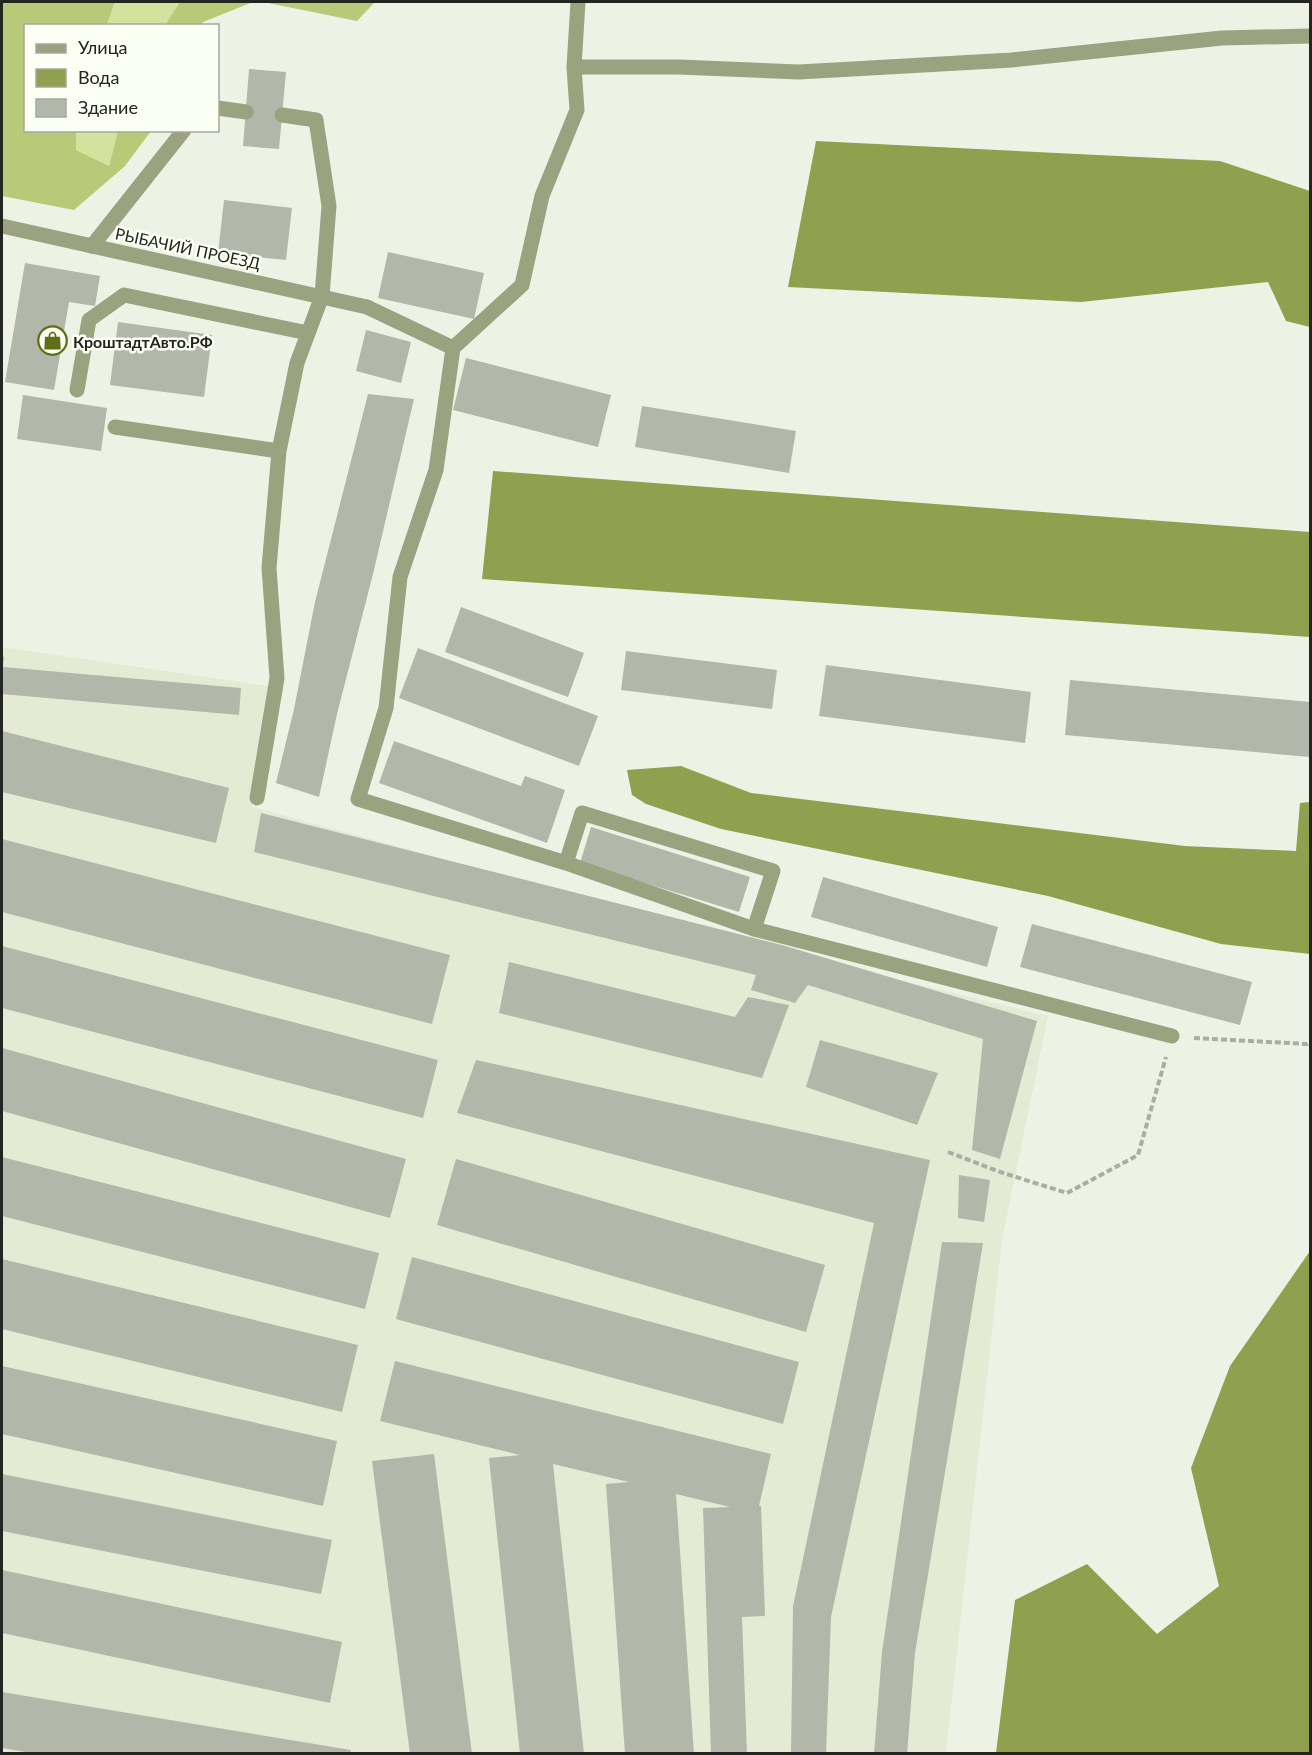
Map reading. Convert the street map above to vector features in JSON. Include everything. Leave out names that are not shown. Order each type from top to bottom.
[{"type":"street","points":[[578,2],[574,67],[577,110],[542,196],[522,285],[453,348],[436,470],[400,577],[386,708],[358,799],[566,863],[754,929],[1172,1036]]},
{"type":"street","points":[[574,67],[679,67],[799,72],[1012,60],[1222,38],[1311,36]]},
{"type":"street","points":[[219,108],[246,112]]},
{"type":"street","points":[[257,798],[277,678],[269,568],[279,451],[297,363],[322,296],[329,206],[316,120],[282,115]]},
{"type":"street","points":[[92,246],[182,132]]},
{"type":"street","name":"РЫБАЧИЙ ПРОЕЗД","points":[[2,226],[367,307],[453,348]]},
{"type":"street","points":[[77,390],[89,320],[124,295],[308,333]]},
{"type":"street","points":[[115,427],[279,451]]},
{"type":"street","points":[[566,863],[582,813],[773,871],[754,929]]},
{"type":"path","points":[[948,1152],[1000,1172],[1067,1193],[1138,1155],[1172,1036],[1307,1044],[1311,1042]]},
{"type":"shaded area","points":[[2,2],[115,2],[107,24],[24,24],[24,132],[76,132],[76,150],[109,166],[118,132],[150,132],[125,166],[74,210],[2,196]]},
{"type":"shaded area","points":[[115,2],[180,2],[166,24],[108,24]]},
{"type":"shaded area","points":[[180,2],[253,2],[202,24],[166,24]]},
{"type":"shaded area","points":[[263,2],[375,2],[357,21]]},
{"type":"shaded area","points":[[76,132],[118,132],[109,166],[76,150]]},
{"type":"shaded area","points":[[2,647],[268,686],[252,807],[794,954],[1048,1016],[1002,1240],[946,1753],[2,1753]]},
{"type":"water","points":[[816,141],[1220,161],[1310,191],[1310,327],[1286,321],[1268,282],[1081,302],[788,287]]},
{"type":"water","points":[[493,471],[1310,532],[1310,637],[482,579]]},
{"type":"water","points":[[681,766],[751,793],[1185,846],[1296,851],[1300,803],[1310,802],[1310,954],[1221,944],[1048,896],[721,829],[646,804],[632,795],[627,770]]},
{"type":"water","points":[[1310,1251],[1310,1753],[996,1753],[1015,1600],[1087,1564],[1157,1634],[1219,1586],[1191,1468],[1230,1366]]},
{"type":"building","points":[[249,69],[286,72],[279,149],[243,146]]},
{"type":"building","points":[[224,200],[292,208],[286,260],[218,253]]},
{"type":"building","points":[[388,252],[484,273],[474,319],[378,298]]},
{"type":"building","points":[[25,263],[100,276],[95,306],[69,302],[54,390],[5,382]]},
{"type":"building","points":[[118,322],[212,335],[204,397],[110,385]]},
{"type":"building","points":[[366,330],[411,342],[401,383],[356,371]]},
{"type":"building","points":[[466,358],[611,395],[598,447],[453,410]]},
{"type":"building","points":[[368,394],[414,399],[319,797],[276,783],[294,709],[315,602]]},
{"type":"building","points":[[23,395],[107,408],[101,451],[17,439]]},
{"type":"building","points":[[642,406],[796,431],[789,473],[635,447]]},
{"type":"building","points":[[461,607],[584,653],[568,697],[445,652]]},
{"type":"building","points":[[418,648],[598,716],[579,766],[399,698]]},
{"type":"building","points":[[626,651],[777,670],[772,709],[621,690]]},
{"type":"building","points":[[2,656],[4,657],[3,667],[241,688],[239,715],[2,694]]},
{"type":"building","points":[[826,665],[1031,692],[1025,743],[819,716]]},
{"type":"building","points":[[1070,680],[1310,702],[1310,757],[1065,735]]},
{"type":"building","points":[[2,731],[229,788],[216,843],[2,792]]},
{"type":"building","points":[[394,741],[521,786],[525,776],[565,790],[547,843],[379,783]]},
{"type":"building","points":[[261,813],[782,945],[1037,1021],[1000,1159],[972,1150],[983,1039],[808,985],[795,1003],[751,990],[756,975],[254,852]]},
{"type":"building","points":[[591,827],[750,877],[739,912],[580,863]]},
{"type":"building","points":[[2,839],[450,955],[432,1024],[2,912]]},
{"type":"building","points":[[823,877],[998,927],[987,967],[811,917]]},
{"type":"building","points":[[1032,924],[1252,982],[1240,1025],[1020,967]]},
{"type":"building","points":[[2,946],[438,1060],[423,1118],[2,1008]]},
{"type":"building","points":[[509,962],[735,1017],[748,997],[789,1005],[762,1078],[499,1013]]},
{"type":"building","points":[[820,1040],[938,1073],[917,1125],[806,1087]]},
{"type":"building","points":[[2,1048],[406,1159],[390,1218],[2,1111]]},
{"type":"building","points":[[476,1060],[930,1160],[831,1617],[826,1754],[791,1754],[793,1606],[874,1223],[457,1113]]},
{"type":"building","points":[[2,1157],[379,1253],[365,1309],[2,1216]]},
{"type":"building","points":[[456,1159],[825,1265],[806,1332],[437,1225]]},
{"type":"building","points":[[959,1175],[990,1180],[984,1222],[958,1218]]},
{"type":"building","points":[[942,1242],[983,1243],[915,1653],[907,1754],[874,1754],[882,1652]]},
{"type":"building","points":[[412,1257],[799,1362],[783,1424],[396,1319]]},
{"type":"building","points":[[2,1259],[358,1345],[342,1412],[2,1329]]},
{"type":"building","points":[[395,1361],[771,1454],[759,1506],[761,1506],[765,1616],[742,1617],[747,1754],[711,1754],[703,1508],[730,1507],[676,1494],[694,1754],[625,1754],[606,1484],[629,1482],[553,1464],[584,1754],[520,1754],[489,1458],[520,1455],[380,1421]]},
{"type":"building","points":[[2,1366],[337,1441],[323,1506],[2,1434]]},
{"type":"building","points":[[434,1454],[472,1754],[410,1754],[372,1461]]},
{"type":"building","points":[[2,1474],[332,1540],[321,1594],[2,1531]]},
{"type":"building","points":[[2,1570],[342,1642],[330,1703],[2,1633]]},
{"type":"building","points":[[2,1692],[351,1750],[350,1754],[37,1754],[2,1748]]},
{"type":"place","name":"КроштадтАвто.РФ","points":[[52,341]]}]
